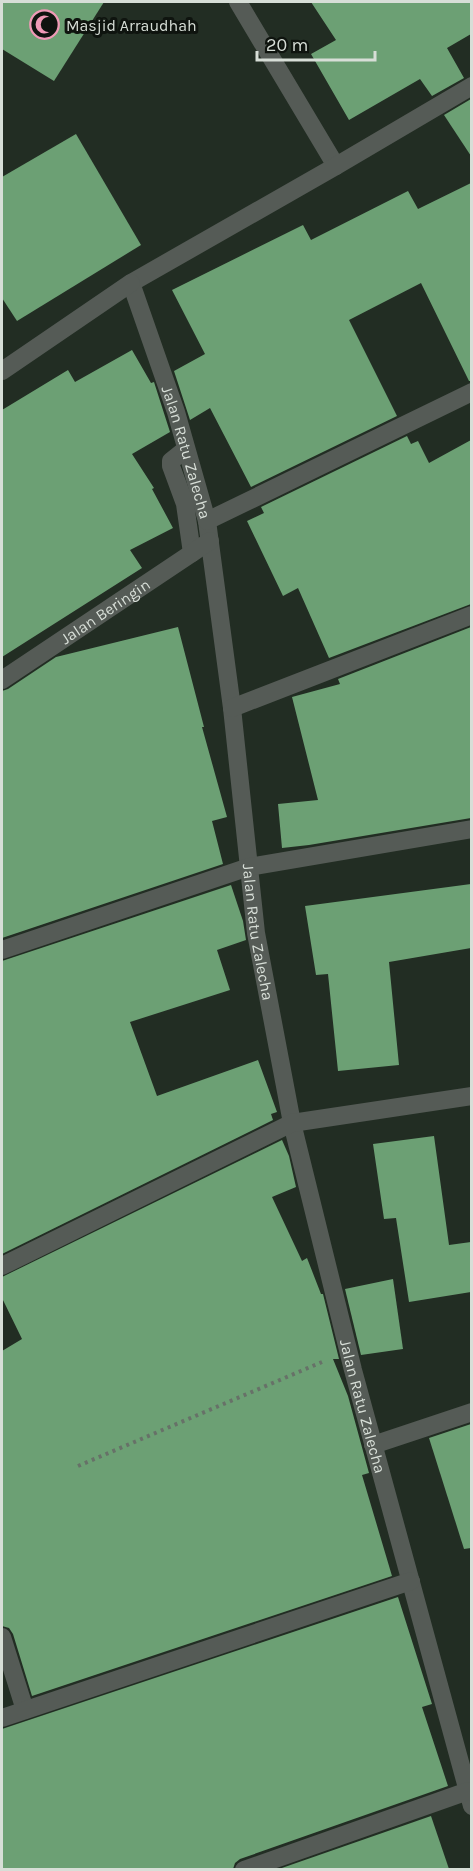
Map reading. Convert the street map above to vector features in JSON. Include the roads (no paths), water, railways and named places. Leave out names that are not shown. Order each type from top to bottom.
[{"type":"street","points":[[238,2],[336,166]]},
{"type":"street","points":[[2,371],[131,283],[471,86]]},
{"type":"street","name":"Jalan Ratu Zalecha","points":[[131,283],[176,412],[207,521],[232,708],[256,933],[292,1124],[348,1351],[470,1798]]},
{"type":"street","points":[[207,521],[471,392]]},
{"type":"street","points":[[186,449],[171,461],[171,466],[185,504],[192,553]]},
{"type":"street","name":"Jalan Beringin","points":[[2,680],[210,541]]},
{"type":"street","points":[[232,708],[471,615]]},
{"type":"street","points":[[2,950],[249,867],[471,829]]},
{"type":"street","points":[[2,1266],[292,1124],[471,1096]]},
{"type":"street","points":[[373,1445],[471,1412]]},
{"type":"street","points":[[2,1718],[411,1581]]},
{"type":"street","points":[[2,1637],[25,1710]]},
{"type":"street","points":[[244,1869],[470,1798]]},
{"type":"place","name":"Masjid Arraudhah","points":[[45,25]]}]
